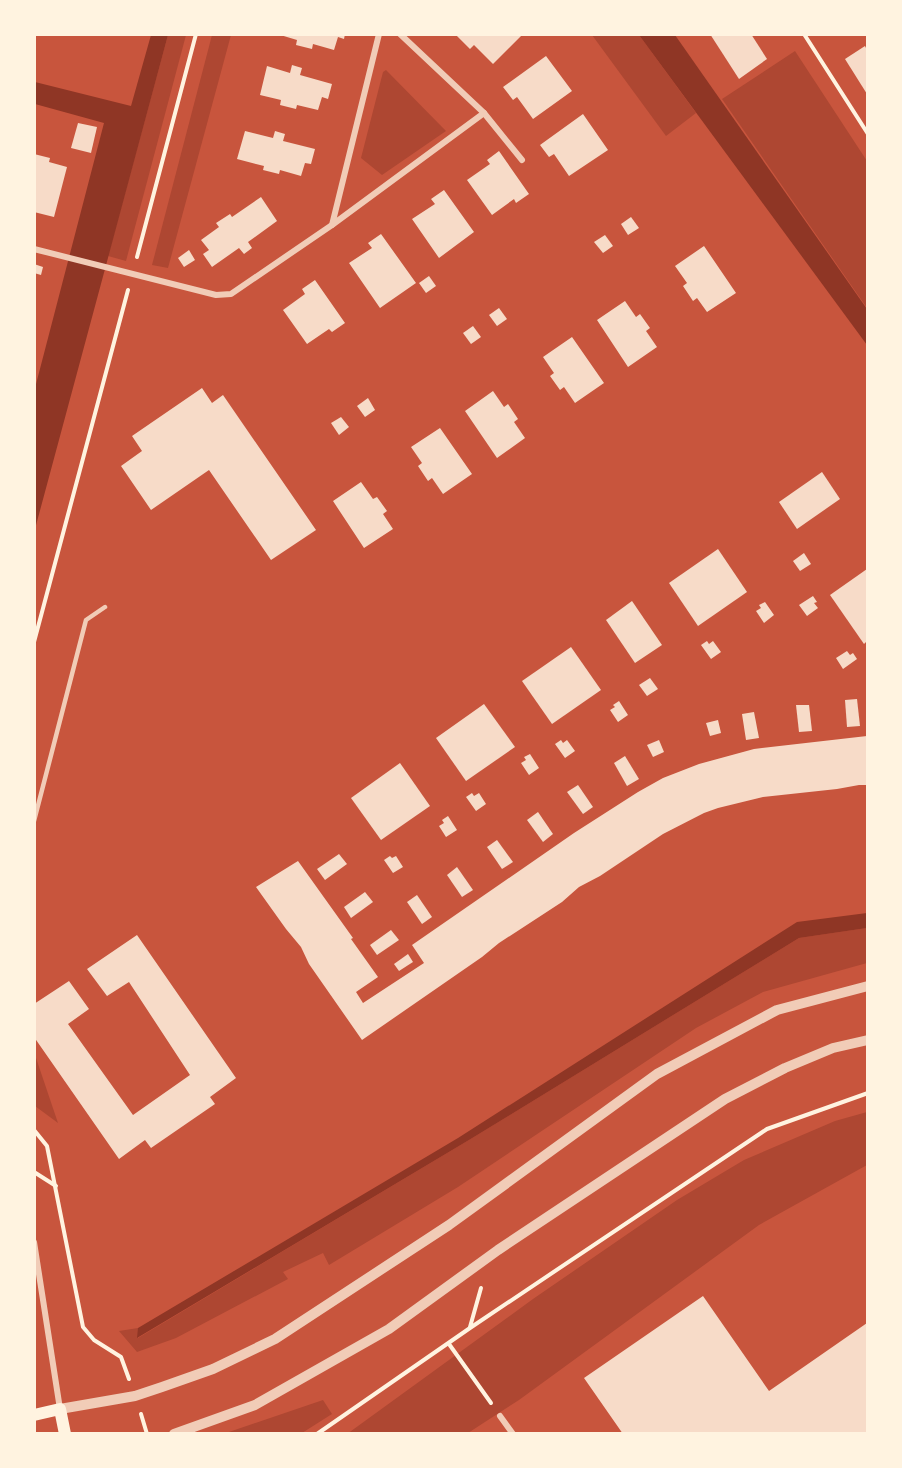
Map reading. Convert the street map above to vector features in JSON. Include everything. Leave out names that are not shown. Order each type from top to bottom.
[{"type":"main road","points":[[34,1415],[60,1409],[65,1434]]},
{"type":"street","points":[[332,225],[379,34]]},
{"type":"street","points":[[400,34],[484,113],[522,160]]},
{"type":"street","points":[[34,249],[216,295],[231,294],[332,225],[484,113]]},
{"type":"street","points":[[34,1242],[60,1409],[135,1396],[206,1373],[275,1339],[449,1225],[657,1074],[777,1010],[867,986]]},
{"type":"street","points":[[174,1434],[255,1405],[389,1329],[498,1250],[725,1100],[785,1068],[833,1048],[867,1040]]},
{"type":"street","points":[[500,1416],[513,1434]]},
{"type":"lane","points":[[34,821],[86,620],[105,607]]},
{"type":"path","points":[[34,642],[196,34]]},
{"type":"path","points":[[811,34],[805,36],[867,134]]},
{"type":"path","points":[[317,1434],[470,1328],[767,1129],[867,1093]]},
{"type":"path","points":[[34,1130],[47,1146],[83,1326],[94,1340],[121,1357],[147,1434]]},
{"type":"path","points":[[34,1172],[56,1186]]},
{"type":"path","points":[[449,1344],[500,1416]]},
{"type":"shaded area","points":[[151,35],[168,35],[35,529],[35,388],[104,123],[35,104],[35,82],[131,106]]},
{"type":"shaded area","points":[[168,35],[186,35],[126,261],[108,256]]},
{"type":"shaded area","points":[[212,35],[231,35],[168,268],[152,265]]},
{"type":"shaded area","points":[[592,35],[639,35],[696,113],[666,136]]},
{"type":"shaded area","points":[[639,35],[675,35],[867,309],[867,345]]},
{"type":"shaded area","points":[[795,51],[867,161],[867,308],[722,99]]},
{"type":"shaded area","points":[[386,70],[446,131],[382,175],[361,158],[383,72]]},
{"type":"shaded area","points":[[867,913],[867,928],[799,938],[469,1140],[137,1338],[138,1328],[458,1138],[797,922]]},
{"type":"shaded area","points":[[867,928],[867,963],[763,992],[696,1028],[458,1187],[329,1265],[323,1253],[283,1272],[288,1279],[176,1338],[137,1352],[119,1331],[138,1328],[138,1338],[469,1140],[799,938]]},
{"type":"shaded area","points":[[35,1055],[58,1123],[35,1106]]},
{"type":"shaded area","points":[[867,1112],[867,1165],[759,1225],[519,1400],[468,1433],[347,1434],[533,1299],[677,1200],[744,1160],[835,1121]]},
{"type":"shaded area","points":[[323,1400],[332,1414],[302,1433],[226,1433]]},
{"type":"building","points":[[277,34],[345,34],[344,39],[338,37],[334,50],[313,44],[312,49],[296,45],[297,40]]},
{"type":"building","points":[[455,34],[523,34],[493,64],[474,45],[470,49]]},
{"type":"building","points":[[710,34],[751,34],[767,59],[739,79]]},
{"type":"building","points":[[865,46],[867,50],[867,94],[845,59]]},
{"type":"building","points":[[546,56],[572,91],[533,119],[517,97],[513,100],[503,87]]},
{"type":"building","points":[[292,65],[302,68],[300,75],[332,84],[328,99],[322,97],[318,110],[297,105],[296,109],[280,105],[281,100],[260,95],[267,66],[290,73]]},
{"type":"building","points":[[583,114],[608,150],[569,176],[554,154],[549,157],[540,145]]},
{"type":"building","points":[[78,123],[97,127],[91,153],[71,148]]},
{"type":"building","points":[[245,131],[273,138],[275,131],[285,134],[283,141],[315,149],[311,164],[305,163],[301,176],[280,170],[279,174],[263,170],[264,166],[237,159]]},
{"type":"building","points":[[499,151],[529,194],[516,203],[514,199],[492,215],[467,180],[490,164],[487,160]]},
{"type":"building","points":[[34,154],[50,158],[49,162],[67,167],[54,217],[34,212]]},
{"type":"building","points":[[444,190],[474,232],[439,258],[412,219],[435,204],[431,199]]},
{"type":"building","points":[[261,197],[277,221],[248,242],[252,248],[244,254],[239,248],[212,267],[203,254],[209,250],[201,240],[219,227],[216,223],[230,214],[232,217]]},
{"type":"building","points":[[631,217],[639,228],[628,235],[621,224]]},
{"type":"building","points":[[381,234],[416,283],[380,308],[349,263],[372,248],[368,243]]},
{"type":"building","points":[[605,235],[613,246],[603,253],[594,242]]},
{"type":"building","points":[[704,246],[736,293],[707,312],[697,298],[693,301],[683,286],[687,283],[675,266]]},
{"type":"building","points":[[189,250],[195,260],[184,267],[178,258]]},
{"type":"building","points":[[34,264],[43,267],[41,275],[34,273]]},
{"type":"building","points":[[429,276],[436,286],[426,293],[419,283]]},
{"type":"building","points":[[315,280],[345,323],[332,332],[329,329],[307,344],[283,310],[305,294],[302,289]]},
{"type":"building","points":[[625,301],[636,317],[640,314],[650,328],[646,331],[657,347],[628,367],[597,320]]},
{"type":"building","points":[[499,308],[507,319],[497,326],[489,315]]},
{"type":"building","points":[[473,326],[481,337],[471,344],[463,333]]},
{"type":"building","points":[[572,337],[604,383],[575,403],[564,387],[560,390],[550,376],[554,373],[543,357]]},
{"type":"building","points":[[202,388],[212,403],[223,395],[316,530],[271,560],[209,470],[151,510],[121,466],[142,451],[132,436]]},
{"type":"building","points":[[493,391],[504,407],[508,404],[518,419],[514,422],[525,438],[497,458],[465,411]]},
{"type":"building","points":[[368,398],[375,410],[365,417],[357,406]]},
{"type":"building","points":[[341,417],[349,427],[339,435],[331,423]]},
{"type":"building","points":[[440,428],[472,474],[443,494],[432,478],[428,481],[418,466],[422,463],[411,447]]},
{"type":"building","points":[[822,472],[840,499],[797,529],[779,502]]},
{"type":"building","points":[[361,482],[373,499],[377,497],[387,511],[383,514],[393,529],[364,548],[333,501]]},
{"type":"building","points":[[718,549],[747,592],[698,626],[669,583]]},
{"type":"building","points":[[804,553],[811,564],[800,571],[793,561]]},
{"type":"building","points":[[867,569],[867,641],[864,644],[830,595]]},
{"type":"building","points":[[813,596],[818,608],[807,616],[799,605]]},
{"type":"building","points":[[632,601],[662,645],[635,663],[606,620]]},
{"type":"building","points":[[765,602],[774,615],[764,623],[756,611],[761,608],[759,605]]},
{"type":"building","points":[[707,641],[709,644],[713,641],[721,652],[711,659],[701,645]]},
{"type":"building","points":[[571,647],[601,690],[552,724],[522,681]]},
{"type":"building","points":[[847,651],[850,655],[853,653],[857,659],[843,669],[836,658]]},
{"type":"building","points":[[650,678],[658,689],[647,696],[639,685]]},
{"type":"building","points":[[857,699],[860,726],[847,727],[845,700]]},
{"type":"building","points":[[619,701],[628,715],[618,722],[610,710]]},
{"type":"building","points":[[484,704],[515,747],[466,781],[436,738]]},
{"type":"building","points":[[796,705],[809,705],[812,731],[799,732]]},
{"type":"building","points":[[754,712],[759,738],[746,740],[742,714]]},
{"type":"building","points":[[718,720],[721,733],[710,736],[706,723]]},
{"type":"building","points":[[867,736],[867,785],[763,797],[704,813],[663,834],[600,876],[579,887],[562,902],[499,943],[362,1040],[309,964],[301,947],[256,887],[298,861],[378,977],[356,992],[363,1003],[424,963],[412,945],[574,833],[663,778],[699,764],[754,749]]},
{"type":"building","points":[[561,740],[563,743],[567,740],[575,751],[565,758],[555,744]]},
{"type":"building","points":[[659,740],[664,752],[653,757],[647,745]]},
{"type":"building","points":[[530,754],[539,768],[529,775],[521,763],[526,760],[524,757]]},
{"type":"building","points":[[625,756],[639,779],[627,786],[614,763]]},
{"type":"building","points":[[400,763],[430,806],[381,840],[351,798]]},
{"type":"building","points":[[578,785],[593,807],[583,814],[567,792]]},
{"type":"building","points":[[472,793],[474,796],[479,793],[486,804],[476,811],[466,797]]},
{"type":"building","points":[[538,812],[553,834],[543,842],[527,820]]},
{"type":"building","points":[[448,816],[457,830],[446,837],[439,826]]},
{"type":"building","points":[[497,840],[513,862],[502,869],[487,847]]},
{"type":"building","points":[[339,854],[347,864],[325,880],[317,869]]},
{"type":"building","points":[[390,856],[392,858],[396,856],[403,867],[393,873],[384,860]]},
{"type":"building","points":[[457,867],[473,890],[462,897],[447,875]]},
{"type":"building","points":[[365,892],[373,902],[351,918],[344,907]]},
{"type":"building","points":[[417,895],[432,917],[422,924],[407,902]]},
{"type":"building","points":[[391,930],[399,940],[377,955],[370,945]]},
{"type":"building","points":[[137,935],[236,1078],[210,1097],[215,1104],[151,1148],[145,1140],[119,1159],[34,1037],[34,1004],[69,981],[89,1009],[68,1024],[133,1115],[190,1075],[129,982],[107,996],[87,969]]},
{"type":"building","points":[[408,954],[413,962],[399,971],[394,964]]},
{"type":"building","points":[[703,1296],[769,1391],[867,1323],[867,1434],[623,1434],[584,1378]]}]
